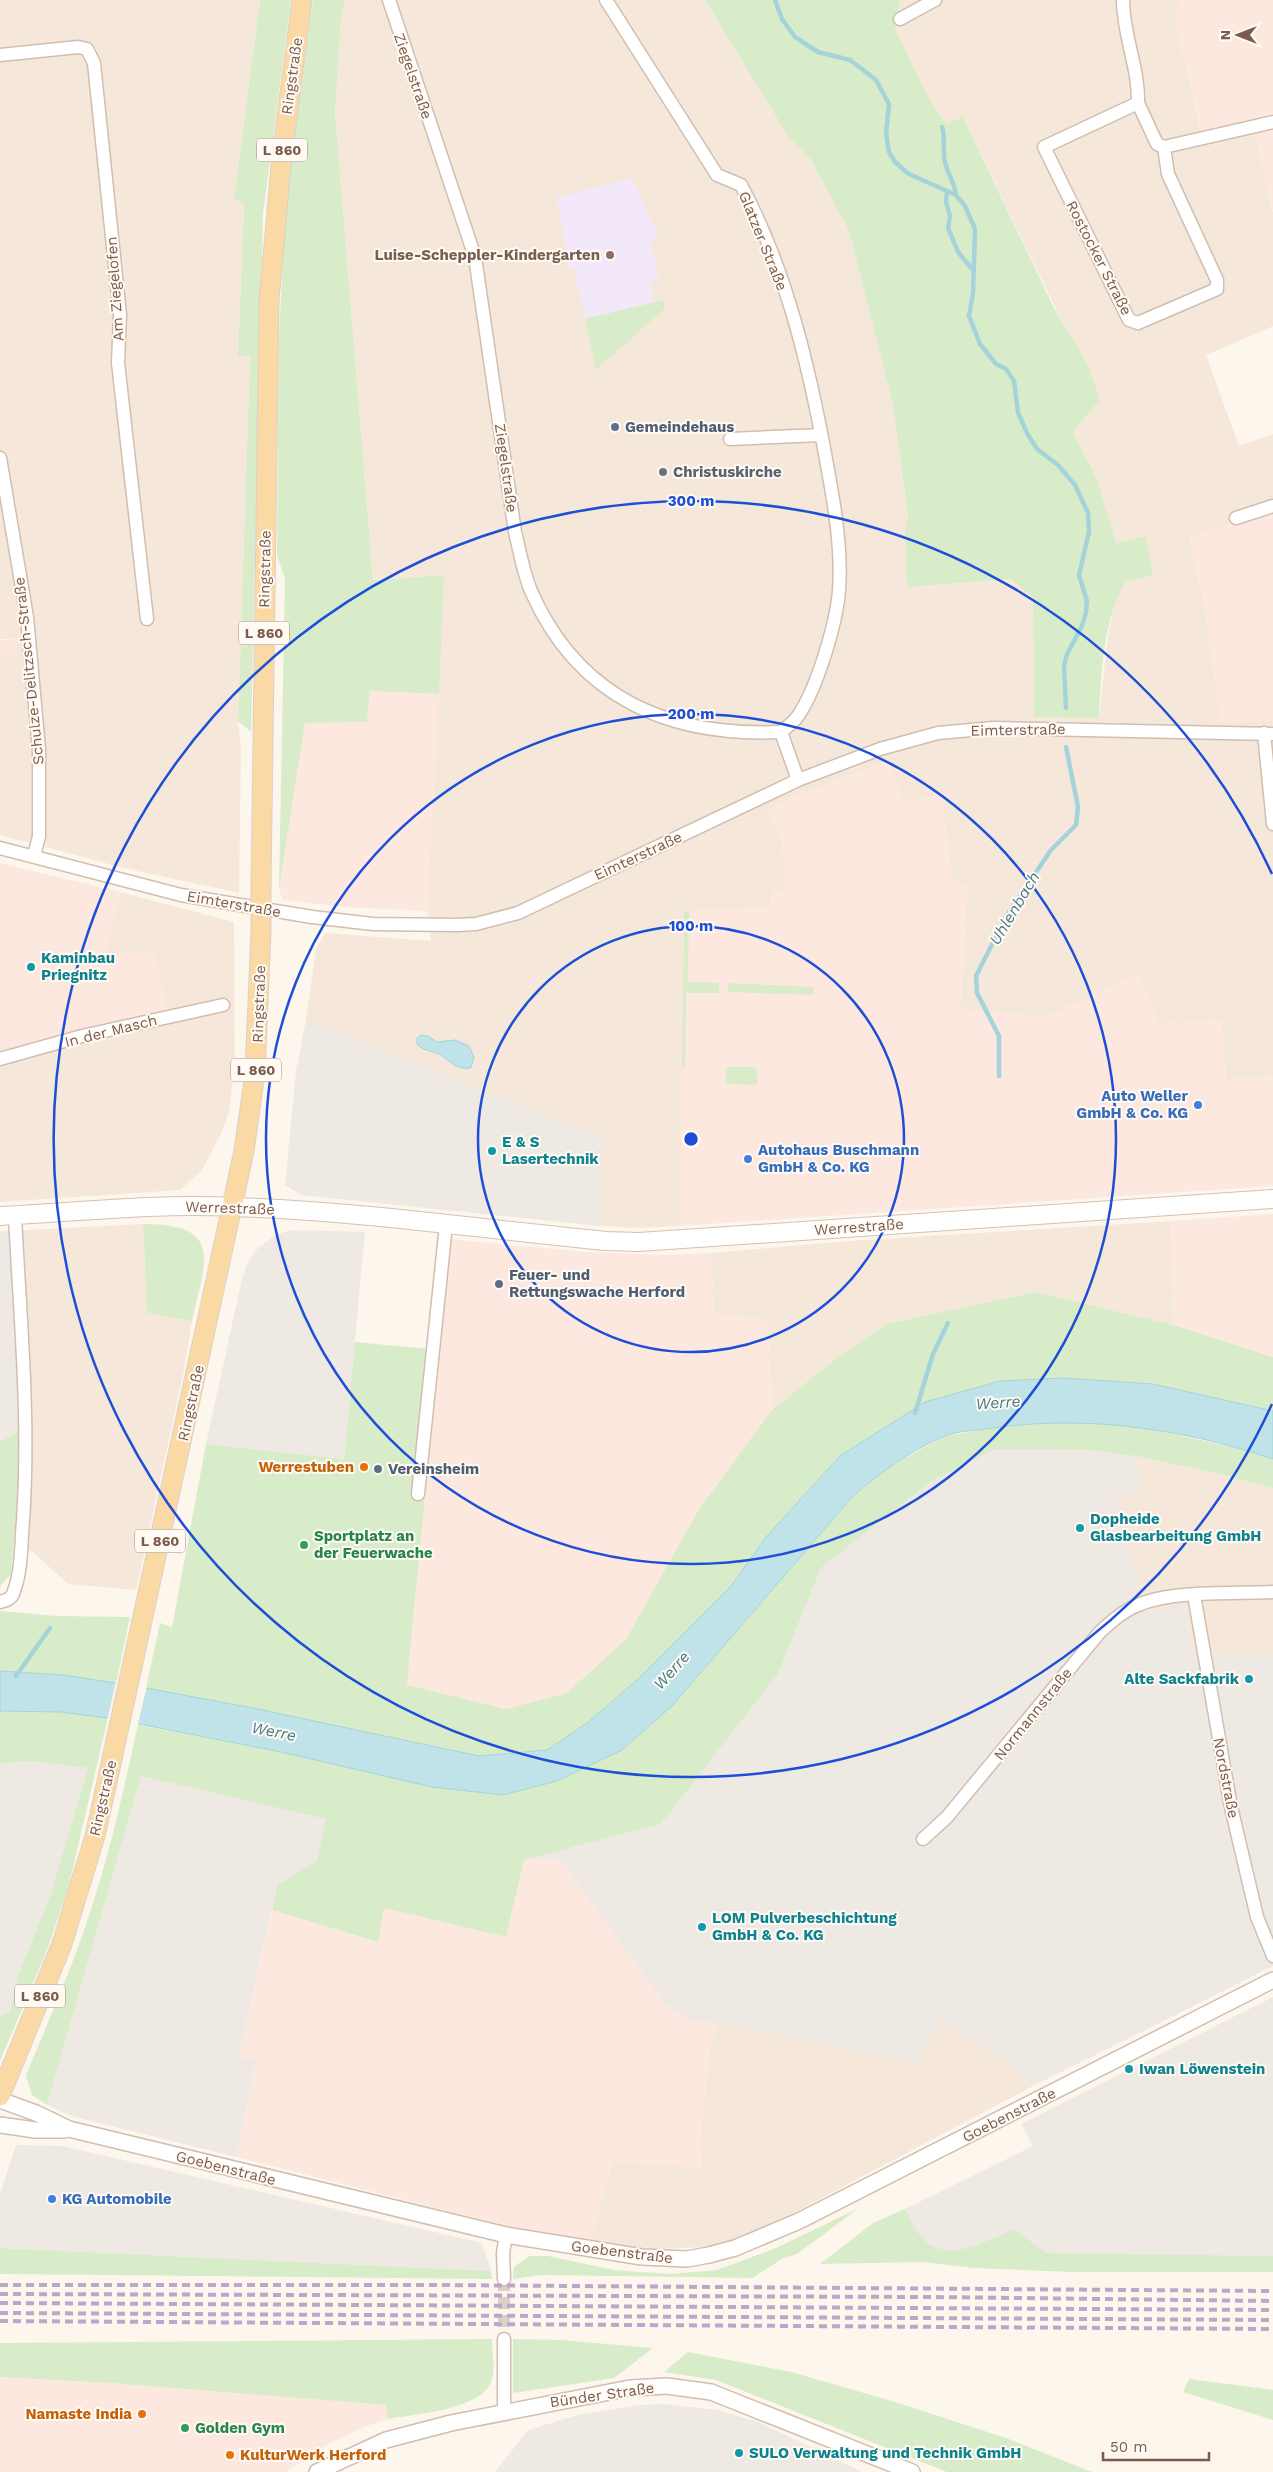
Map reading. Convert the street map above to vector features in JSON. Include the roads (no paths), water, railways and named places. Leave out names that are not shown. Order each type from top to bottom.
[{"type":"main road","name":"Ringstraße","points":[[0,2098],[62,1944],[92,1844],[234,1206],[256,1073],[261,932],[269,300],[282,155],[302,0]]},
{"type":"main road","name":"Werrestraße","points":[[7,1216],[185,1206],[234,1206],[606,1241],[639,1242],[1273,1199]]},
{"type":"street","name":"Ziegelstraße","points":[[389,0],[475,257],[515,532],[522,566],[543,614],[572,656],[590,674],[608,689],[644,709],[673,722],[697,727],[737,732],[781,732]]},
{"type":"street","name":"Glatzer Straße","points":[[606,0],[717,175],[741,185],[750,201],[787,299],[808,372],[836,515],[839,592],[834,620],[809,695],[797,717],[781,732]]},
{"type":"street","points":[[900,18],[935,0]]},
{"type":"street","name":"Rostocker Straße","points":[[1123,0],[1126,36],[1138,87],[1138,103],[1157,144],[1164,147],[1168,174],[1217,280],[1217,289],[1138,323],[1129,320],[1044,147],[1138,103]]},
{"type":"street","name":"Am Ziegelofen","points":[[0,55],[78,48],[87,49],[94,63],[120,315],[118,363],[147,618]]},
{"type":"street","points":[[1164,147],[1273,122]]},
{"type":"street","points":[[730,439],[821,435]]},
{"type":"street","name":"Schulze-Delitzsch-Straße","points":[[0,458],[27,617],[36,719],[40,804],[39,836],[34,856]]},
{"type":"street","points":[[1236,518],[1273,506]]},
{"type":"street","name":"Eimterstraße","points":[[0,848],[181,895],[248,907],[374,924],[476,924],[518,913],[798,780],[880,749],[938,733],[993,728],[1049,728],[1269,734]]},
{"type":"street","points":[[781,732],[798,780]]},
{"type":"street","points":[[1269,734],[1273,824]]},
{"type":"street","name":"In der Masch","points":[[0,1059],[82,1036],[223,1005]]},
{"type":"street","name":"Werrestraße","points":[[0,1602],[10,1599],[14,1592],[20,1557],[26,1476],[25,1405],[7,1216]]},
{"type":"street","points":[[418,1494],[446,1225]]},
{"type":"street","points":[[1194,1596],[1273,1592]]},
{"type":"street","name":"Normannstraße","points":[[923,1839],[947,1817],[1100,1632],[1125,1611],[1151,1601],[1194,1596]]},
{"type":"street","name":"Nordstraße","points":[[1194,1596],[1231,1806],[1257,1917],[1273,1956]]},
{"type":"street","name":"Goebenstraße","points":[[0,2098],[69,2129],[506,2235],[663,2259],[694,2258],[735,2248],[808,2217],[1273,1980]]},
{"type":"street","name":"Goebenstraße","points":[[0,2125],[35,2130],[69,2129]]},
{"type":"street","points":[[504,2279],[503,2253],[506,2235]]},
{"type":"street","points":[[504,2339],[504,2411]]},
{"type":"street","name":"Bünder Straße","points":[[317,2472],[386,2440],[504,2411],[630,2388],[667,2386],[711,2392],[912,2472]]},
{"type":"water","points":[[421,1035],[428,1036],[437,1042],[455,1040],[469,1046],[474,1057],[471,1068],[461,1068],[439,1054],[423,1048],[417,1044],[417,1038]]},
{"type":"water","name":"Werre","points":[[1062,1378],[1153,1384],[1273,1411],[1273,1459],[1203,1439],[1131,1427],[1095,1424],[1058,1423],[1022,1425],[965,1431],[945,1436],[920,1448],[896,1463],[853,1496],[672,1706],[622,1750],[557,1781],[503,1795],[432,1787],[281,1752],[108,1718],[61,1712],[0,1711],[0,1671],[64,1675],[253,1708],[479,1756],[547,1750],[587,1723],[637,1680],[731,1586],[766,1537],[840,1456],[925,1402],[1000,1381]]},
{"type":"waterway","name":"Uhlenbach","points":[[775,0],[782,19],[795,37],[818,52],[850,60],[876,80],[889,104],[886,133],[889,152],[895,162],[909,174],[956,195],[965,206],[975,229],[973,293],[969,316],[980,344],[996,364],[1006,369],[1014,381],[1018,413],[1028,435],[1037,449],[1058,465],[1075,485],[1088,513],[1089,532],[1079,575],[1087,601],[1086,612],[1082,626],[1067,654],[1064,666],[1066,708]]},
{"type":"waterway","points":[[942,127],[945,162],[956,195]]},
{"type":"waterway","points":[[947,191],[946,202],[950,216],[948,228],[958,252],[972,269]]},
{"type":"waterway","name":"Uhlenbach","points":[[999,1076],[999,1036],[977,993],[976,976],[1007,915],[1051,850],[1076,825],[1078,807],[1066,747]]},
{"type":"waterway","name":"Uhlenbach","points":[[915,1413],[933,1354],[948,1323]]},
{"type":"waterway","points":[[16,1676],[50,1628]]},
{"type":"tunnel","points":[[504,2279],[504,2339]]},
{"type":"railway","points":[[0,2285],[433,2285],[1273,2291]]},
{"type":"railway","points":[[0,2294],[932,2297],[1273,2301]]},
{"type":"railway","points":[[0,2303],[1273,2310]]},
{"type":"railway","points":[[0,2313],[1273,2320]]},
{"type":"railway","points":[[0,2321],[1273,2329]]},
{"type":"place","name":"Luise-Scheppler-Kindergarten","points":[[610,255]]},
{"type":"place","name":"Gemeindehaus","points":[[615,427]]},
{"type":"place","name":"Christuskirche","points":[[663,472]]},
{"type":"place","name":"Kaminbau Priegnitz","points":[[31,967]]},
{"type":"place","name":"Auto Weller GmbH & Co. KG","points":[[1198,1105]]},
{"type":"place","name":"E & S Lasertechnik","points":[[492,1151]]},
{"type":"place","name":"Autohaus Buschmann GmbH & Co. KG","points":[[748,1159]]},
{"type":"place","name":"Feuer- und Rettungswache Herford","points":[[499,1284]]},
{"type":"place","name":"Werrestuben","points":[[364,1467]]},
{"type":"place","name":"Vereinsheim","points":[[378,1469]]},
{"type":"place","name":"Dopheide Glasbearbeitung GmbH","points":[[1080,1528]]},
{"type":"place","name":"Sportplatz an der Feuerwache","points":[[304,1545]]},
{"type":"place","name":"Alte Sackfabrik","points":[[1249,1679]]},
{"type":"place","name":"LOM Pulverbeschichtung GmbH & Co. KG","points":[[702,1927]]},
{"type":"place","name":"Iwan Löwenstein","points":[[1129,2069]]},
{"type":"place","name":"KG Automobile","points":[[52,2199]]},
{"type":"place","name":"Namaste India","points":[[142,2414]]},
{"type":"place","name":"Golden Gym","points":[[185,2428]]},
{"type":"place","name":"SULO Verwaltung und Technik GmbH","points":[[739,2453]]},
{"type":"place","name":"KulturWerk Herford","points":[[230,2455]]}]
